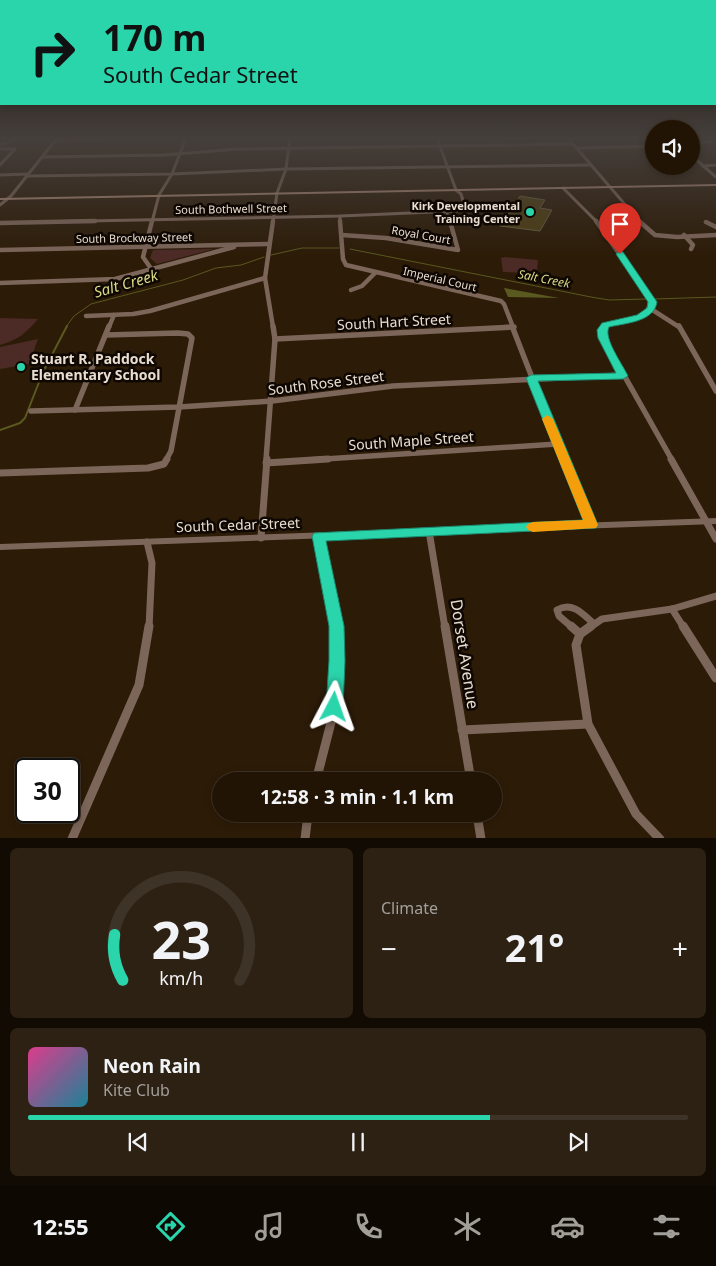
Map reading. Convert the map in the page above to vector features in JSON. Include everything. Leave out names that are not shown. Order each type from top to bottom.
[{"type":"main road","points":[[3,199],[716,185]]},
{"type":"street","points":[[0,205],[3,199],[11,196],[25,177]]},
{"type":"street","points":[[152,270],[144,260],[159,195],[170,177]]},
{"type":"street","points":[[261,538],[276,339],[265,278],[277,193],[283,177]]},
{"type":"street","points":[[451,177],[456,190]]},
{"type":"street","points":[[600,177],[653,235],[716,234]]},
{"type":"street","points":[[563,188],[588,211],[652,302],[651,309],[641,317],[606,325],[599,322]]},
{"type":"street","name":"South Bothwell Street","points":[[0,223],[446,212],[462,208],[464,204],[461,194],[456,190]]},
{"type":"street","name":"Royal Court","points":[[342,236],[386,238],[458,250],[446,212]]},
{"type":"street","name":"Imperial Court","points":[[340,216],[343,259],[346,264],[375,273],[501,301],[514,327]]},
{"type":"street","points":[[706,222],[716,227]]},
{"type":"street","points":[[684,235],[693,245],[691,249]]},
{"type":"street","name":"South Brockway Street","points":[[0,250],[269,244]]},
{"type":"street","points":[[0,282],[104,280],[152,270],[239,245]]},
{"type":"street","points":[[351,290],[357,289],[366,283],[375,273]]},
{"type":"street","points":[[86,316],[150,312],[265,278]]},
{"type":"street","points":[[651,309],[678,324],[716,391]]},
{"type":"street","points":[[75,410],[114,315]]},
{"type":"street","points":[[606,325],[602,330],[603,338],[716,539]]},
{"type":"street","points":[[514,327],[531,378],[592,525]]},
{"type":"street","name":"South Hart Street","points":[[276,339],[514,327]]},
{"type":"street","points":[[0,473],[148,468],[164,464],[171,451],[192,338],[188,334],[106,335]]},
{"type":"street","name":"South Rose Street","points":[[31,411],[272,401],[393,386],[531,378],[623,376]]},
{"type":"street","name":"South Maple Street","points":[[266,463],[557,444]]},
{"type":"street","name":"South Cedar Street","points":[[0,547],[716,520]]},
{"type":"street","name":"Dorset Avenue","points":[[429,531],[469,772]]},
{"type":"street","points":[[318,536],[336,626],[337,661],[334,707],[318,772]]},
{"type":"street","points":[[72,838],[139,685],[149,625],[152,563],[147,542]]},
{"type":"street","points":[[660,838],[636,814],[588,724],[576,645],[580,634],[602,619],[672,609],[716,596]]},
{"type":"street","points":[[580,634],[558,616],[557,610],[562,606],[572,606],[594,624]]},
{"type":"street","points":[[672,609],[716,678]]},
{"type":"street","points":[[462,730],[588,724]]},
{"type":"street","points":[[305,838],[307,822]]},
{"type":"street","points":[[478,822],[481,838]]},
{"type":"shaded area","points":[[214,249],[157,264],[150,258],[153,250]]},
{"type":"shaded area","points":[[501,258],[538,260],[537,270],[529,273],[503,272]]},
{"type":"shaded area","points":[[504,288],[559,298],[508,297]]},
{"type":"shaded area","points":[[0,318],[38,319],[21,335],[12,341],[0,345]]},
{"type":"shaded area","points":[[38,339],[29,364],[0,369],[0,347]]},
{"type":"building","name":"Kirk Developmental Training Center","points":[[520,196],[545,200],[540,208],[552,210],[540,231],[500,226]]},
{"type":"waterway","name":"Salt Creek","points":[[271,255],[302,248],[339,248]]},
{"type":"waterway","name":"Salt Creek","points":[[350,249],[591,297],[609,300],[646,299]]},
{"type":"waterway","name":"Salt Creek","points":[[66,327],[74,316],[91,304],[183,280],[216,268],[241,265],[264,257]]},
{"type":"waterway","name":"Salt Creek","points":[[655,299],[716,297]]},
{"type":"waterway","name":"Salt Creek","points":[[0,430],[20,423],[25,418],[43,372],[67,326]]},
{"type":"slow traffic","points":[[533,527],[592,525],[547,419]]},
{"type":"place","name":"Kirk Developmental Training Center","points":[[530,212]]},
{"type":"place","name":"Stuart R. Paddock Elementary School","points":[[21,367]]},
{"type":"route","points":[[334,707],[337,661],[336,626],[318,536],[592,525],[531,378],[623,376],[603,338],[602,330],[606,325],[641,317],[651,309],[652,302],[620,254]]}]
